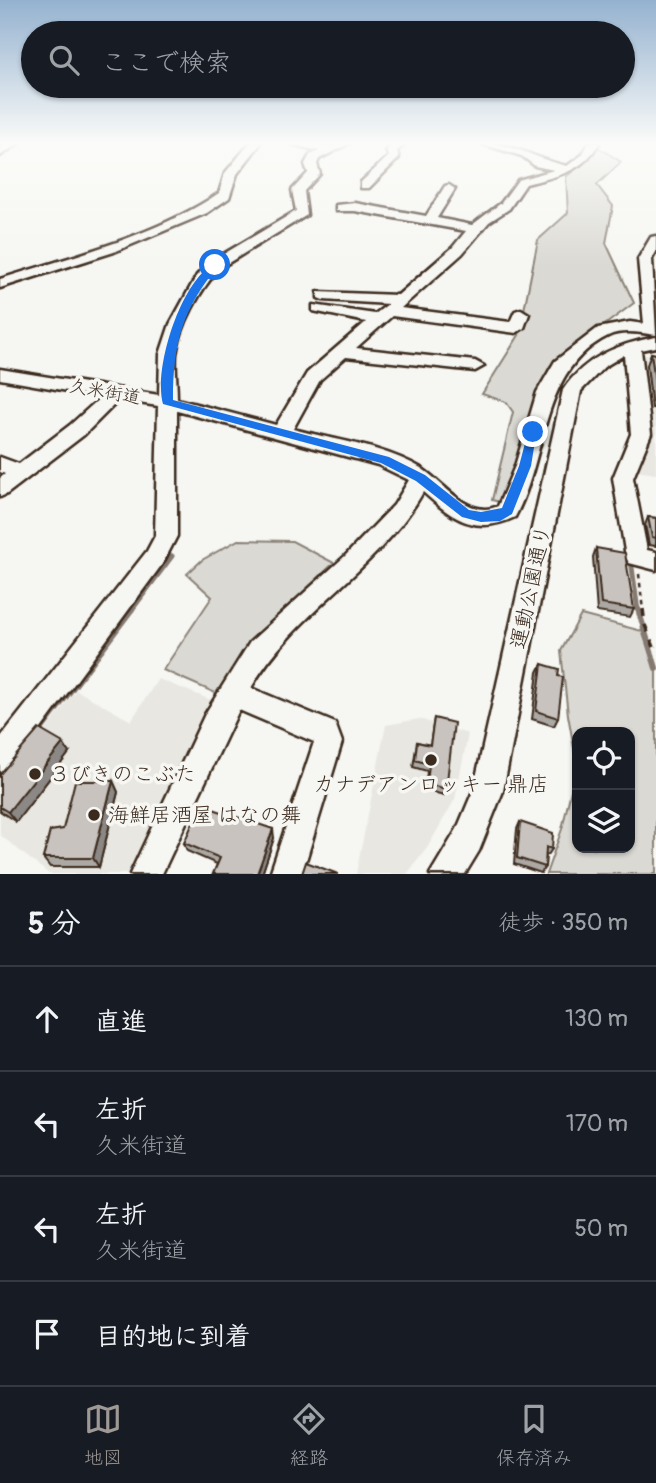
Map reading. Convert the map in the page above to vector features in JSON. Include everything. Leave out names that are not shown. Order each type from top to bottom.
[{"type":"street","points":[[0,284],[109,249],[203,210],[225,195],[228,184]]},
{"type":"street","points":[[0,761],[57,682],[155,557],[166,536],[168,354],[178,324],[202,278],[215,265],[303,212],[298,190],[304,184]]},
{"type":"street","points":[[282,431],[313,377],[457,251],[475,229],[505,206],[521,184]]},
{"type":"street","points":[[429,221],[449,189]]},
{"type":"street","points":[[340,208],[355,206],[475,229]]},
{"type":"street","points":[[655,333],[645,259],[656,240]]},
{"type":"street","points":[[392,310],[321,301],[516,328],[521,314]]},
{"type":"street","name":"久米街道","points":[[0,374],[167,402],[282,431],[384,460],[421,478],[466,514],[500,516],[507,511],[513,498],[546,392],[561,365],[604,331],[630,327],[655,333]]},
{"type":"street","name":"運動公園通り","points":[[446,874],[468,839],[488,791],[572,390],[580,377],[606,356],[655,333]]},
{"type":"street","points":[[632,346],[641,434],[623,478],[646,559]]},
{"type":"street","points":[[344,352],[475,366]]},
{"type":"street","points":[[0,489],[77,430],[114,394]]},
{"type":"street","points":[[0,464],[20,472]]},
{"type":"street","points":[[146,874],[215,724],[259,650],[353,563],[402,511],[421,478]]},
{"type":"street","points":[[233,694],[325,733],[328,741],[286,874]]},
{"type":"path","points":[[646,559],[645,625],[656,652]]},
{"type":"shaded area","points":[[566,184],[598,184],[613,206],[606,243],[634,303],[550,366],[532,405],[519,463],[503,503],[492,500],[513,412],[506,402],[482,394],[519,335],[538,240],[568,213]]},
{"type":"shaded area","points":[[656,353],[656,474],[630,470],[650,439],[637,357]]},
{"type":"shaded area","points":[[238,540],[292,541],[334,563],[247,644],[220,695],[163,670],[212,597],[187,574],[202,560]]},
{"type":"shaded area","points":[[581,615],[642,631],[656,668],[656,874],[546,874],[562,829],[572,786],[572,853],[635,853],[635,727],[572,727],[572,737],[561,651]]},
{"type":"shaded area","points":[[158,679],[216,702],[135,874],[49,874],[0,835],[0,791],[76,690],[131,721]]},
{"type":"shaded area","points":[[419,719],[468,734],[455,799],[427,848],[407,874],[356,874],[386,725]]},
{"type":"building","points":[[651,353],[656,354],[656,388]]},
{"type":"building","points":[[648,517],[656,518],[656,538],[652,537]]},
{"type":"building","points":[[596,548],[625,553],[634,609],[601,604]]},
{"type":"building","points":[[542,664],[559,669],[558,676],[563,677],[558,718],[536,711]]},
{"type":"building","name":"カナデアンロッキー 鼎店","points":[[434,718],[454,723],[446,789],[427,784],[429,764],[415,760],[417,742],[430,745]]},
{"type":"building","points":[[39,729],[63,743],[8,812],[0,807],[0,774]]},
{"type":"building","name":"海鮮居酒屋 はなの舞","points":[[75,781],[113,781],[93,858],[43,858],[50,831],[63,829]]},
{"type":"building","points":[[213,809],[273,829],[257,874],[213,874],[220,858],[184,843],[197,813],[209,818]]},
{"type":"building","points":[[520,822],[553,833],[552,849],[546,847],[545,867],[517,858]]},
{"type":"building","points":[[306,862],[338,874],[302,874]]},
{"type":"waterway","points":[[131,611],[172,556]]},
{"type":"waterway","points":[[631,560],[638,611]]},
{"type":"waterway","points":[[38,734],[132,609]]},
{"type":"waterway","points":[[638,609],[656,668]]},
{"type":"place","name":"カナデアンロッキー 鼎店","points":[[431,760]]},
{"type":"place","name":"３びきのこぶた","points":[[35,774]]},
{"type":"place","name":"海鮮居酒屋 はなの舞","points":[[94,815]]},
{"type":"route","points":[[215,265],[202,278],[190,297],[178,324],[168,354],[167,402],[384,460],[421,478],[466,514],[493,518],[507,511],[525,466],[533,432]]}]
